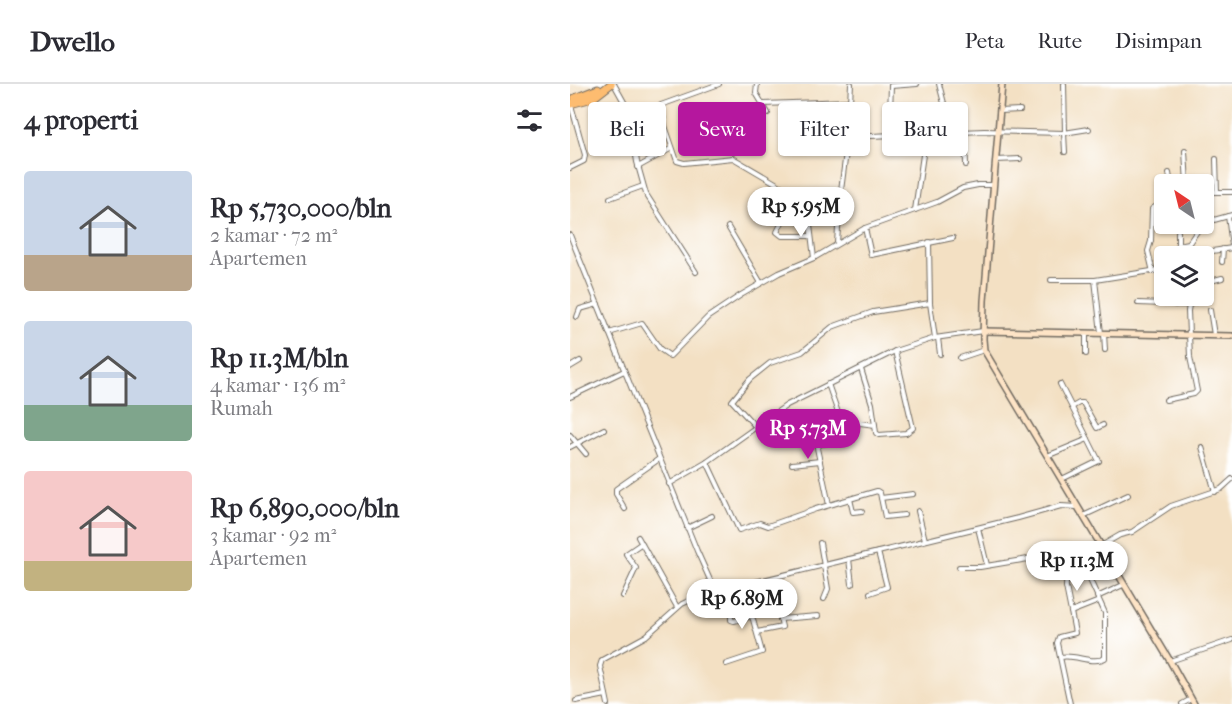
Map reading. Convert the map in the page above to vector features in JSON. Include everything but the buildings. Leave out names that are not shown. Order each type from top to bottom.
[{"type":"highway","points":[[570,103],[604,84]]},
{"type":"highway","points":[[570,103],[593,98],[613,84]]},
{"type":"main road","points":[[1002,84],[983,331],[984,350],[1192,701]]},
{"type":"main road","points":[[983,331],[1232,336]]},
{"type":"street","points":[[613,84],[629,111],[643,186],[650,201],[696,272]]},
{"type":"street","points":[[719,84],[661,105],[677,161],[680,163],[735,159],[796,195],[840,198]]},
{"type":"street","points":[[757,84],[756,93],[762,102]]},
{"type":"street","points":[[766,104],[850,100],[851,84]]},
{"type":"street","points":[[890,102],[891,85],[917,84]]},
{"type":"street","points":[[939,84],[944,102]]},
{"type":"street","points":[[1064,84],[1065,152]]},
{"type":"street","points":[[570,103],[585,155],[584,161],[570,168]]},
{"type":"street","points":[[766,109],[768,113]]},
{"type":"street","points":[[1000,111],[1020,110]]},
{"type":"street","points":[[968,132],[1064,133],[1089,129]]},
{"type":"street","points":[[638,167],[672,148]]},
{"type":"street","points":[[1185,151],[1186,174]]},
{"type":"street","points":[[837,244],[846,156]]},
{"type":"street","points":[[915,210],[923,156]]},
{"type":"street","points":[[966,156],[966,165]]},
{"type":"street","points":[[996,160],[1020,159]]},
{"type":"street","points":[[1216,159],[1217,192],[1232,192]]},
{"type":"street","points":[[609,333],[642,322],[660,350],[670,356],[708,317],[760,283],[814,258],[865,228],[937,202],[969,186],[994,185]]},
{"type":"street","points":[[610,198],[643,186]]},
{"type":"street","points":[[796,195],[777,232],[782,236],[811,236]]},
{"type":"street","points":[[1050,280],[1095,280],[1153,272],[1148,251],[1151,241],[1152,209],[1154,208]]},
{"type":"street","points":[[1214,220],[1230,215],[1232,247],[1214,251]]},
{"type":"street","points":[[809,217],[814,258]]},
{"type":"street","points":[[728,227],[760,283]]},
{"type":"street","points":[[865,228],[871,255],[952,238]]},
{"type":"street","points":[[1178,234],[1179,244],[1189,243],[1195,234]]},
{"type":"street","points":[[570,235],[662,468],[710,580],[716,588]]},
{"type":"street","points":[[929,242],[930,303],[940,354]]},
{"type":"street","points":[[1221,262],[1223,249]]},
{"type":"street","points":[[1214,280],[1222,278]]},
{"type":"street","points":[[1095,280],[1105,350]]},
{"type":"street","points":[[755,426],[732,401],[750,379],[770,363],[802,352],[832,327],[855,318],[891,308],[930,303]]},
{"type":"street","points":[[1138,303],[1154,304]]},
{"type":"street","points":[[577,317],[580,309],[598,304]]},
{"type":"street","points":[[1166,400],[1197,392],[1190,357],[1189,306]]},
{"type":"street","points":[[1210,310],[1214,336]]},
{"type":"street","points":[[668,482],[706,462],[787,405],[895,351],[937,338],[983,331]]},
{"type":"street","points":[[1086,333],[1086,354]]},
{"type":"street","points":[[960,358],[984,350]]},
{"type":"street","points":[[861,369],[872,404],[876,433],[879,435],[906,433],[913,426],[895,351]]},
{"type":"street","points":[[570,367],[580,361]]},
{"type":"street","points":[[570,397],[624,371]]},
{"type":"street","points":[[828,384],[843,427],[844,439],[824,442],[818,446],[829,505]]},
{"type":"street","points":[[1059,384],[1099,461],[1061,480]]},
{"type":"street","points":[[1072,407],[1079,403],[1083,404],[1097,428],[1103,425]]},
{"type":"street","points":[[843,427],[860,423],[875,425]]},
{"type":"street","points":[[570,447],[603,429]]},
{"type":"street","points":[[570,435],[586,454]]},
{"type":"street","points":[[1047,456],[1088,439]]},
{"type":"street","points":[[1202,447],[1215,492]]},
{"type":"street","points":[[624,509],[616,494],[616,489],[659,459]]},
{"type":"street","points":[[792,464],[820,461]]},
{"type":"street","points":[[706,462],[739,530],[760,523],[768,526],[877,491],[880,493],[885,517],[904,515]]},
{"type":"street","points":[[1101,546],[1120,535],[1132,532],[1171,506],[1223,488],[1232,478]]},
{"type":"street","points":[[881,498],[913,494]]},
{"type":"street","points":[[1061,506],[1070,495]]},
{"type":"street","points":[[1083,516],[1128,495]]},
{"type":"street","points":[[850,499],[853,512],[862,511]]},
{"type":"street","points":[[608,704],[600,666],[602,660],[646,636],[677,607],[716,588],[726,589],[764,580],[1061,506],[1077,507]]},
{"type":"street","points":[[918,511],[925,540]]},
{"type":"street","points":[[687,528],[712,516]]},
{"type":"street","points":[[978,528],[987,565]]},
{"type":"street","points":[[638,537],[677,607]]},
{"type":"street","points":[[623,596],[636,568],[626,554],[642,543]]},
{"type":"street","points":[[820,543],[828,589],[824,599]]},
{"type":"street","points":[[870,593],[887,587],[878,552]]},
{"type":"street","points":[[849,559],[852,584]]},
{"type":"street","points":[[959,567],[1028,559],[1036,565],[1086,571],[1105,614],[1106,658],[1100,660],[1061,657]]},
{"type":"street","points":[[1067,567],[1066,587],[1075,633],[1058,638],[1058,647],[1070,704]]},
{"type":"street","points":[[764,580],[770,601]]},
{"type":"street","points":[[1071,612],[1122,585]]},
{"type":"street","points":[[726,589],[738,611],[758,607],[770,601],[786,600]]},
{"type":"street","points":[[757,632],[781,628],[776,601]]},
{"type":"street","points":[[726,664],[762,652],[751,616],[733,622],[731,615],[735,607]]},
{"type":"street","points":[[780,619],[818,615]]},
{"type":"street","points":[[1170,661],[1232,640]]},
{"type":"street","points":[[576,701],[606,694]]},
{"type":"street","points":[[1182,704],[1192,701]]}]
